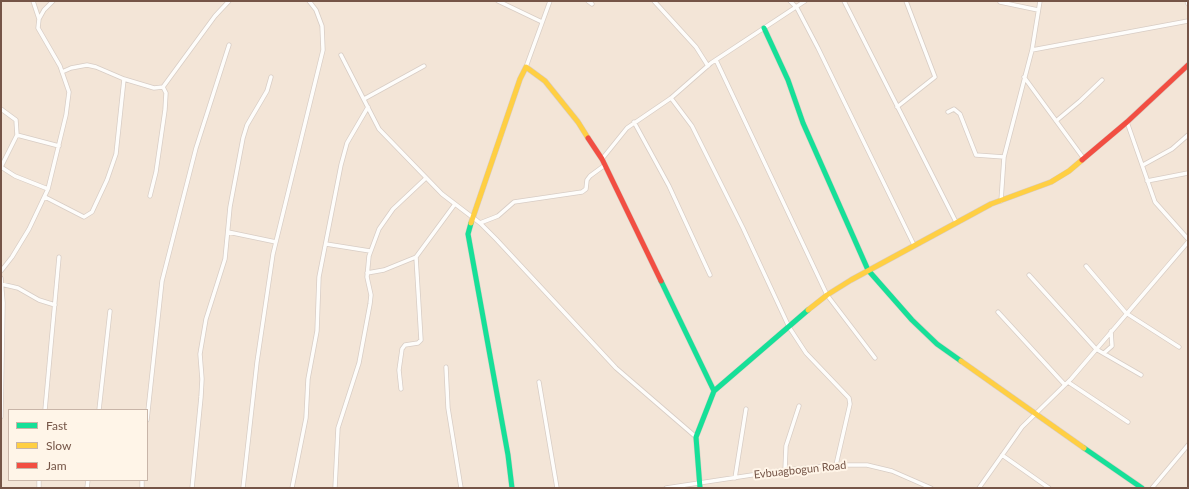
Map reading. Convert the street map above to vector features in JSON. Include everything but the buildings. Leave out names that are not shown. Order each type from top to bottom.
[{"type":"street","points":[[33,1],[39,19]]},
{"type":"street","points":[[1,271],[12,257],[45,197],[66,115],[69,92],[62,72],[38,28],[39,19],[44,10],[53,1]]},
{"type":"street","points":[[62,72],[71,68],[87,65],[96,67],[124,79],[154,88],[163,87],[215,16],[229,1]]},
{"type":"street","points":[[243,488],[257,362],[276,242],[323,50],[322,26],[316,10],[310,1]]},
{"type":"street","points":[[498,1],[542,22]]},
{"type":"street","points":[[512,488],[507,448],[468,234],[472,217],[520,79],[526,67],[550,1]]},
{"type":"street","points":[[588,1],[592,4]]},
{"type":"street","points":[[654,1],[696,46],[708,66]]},
{"type":"street","points":[[790,1],[797,8],[869,150],[914,245]]},
{"type":"street","points":[[602,158],[627,128],[634,122],[671,98],[716,60],[797,8],[805,1]]},
{"type":"street","points":[[844,1],[956,222]]},
{"type":"street","points":[[897,107],[935,77],[906,1]]},
{"type":"street","points":[[1001,201],[1004,157],[1032,50],[1040,1]]},
{"type":"street","points":[[1000,2],[1038,10]]},
{"type":"street","points":[[1032,50],[1188,21]]},
{"type":"street","points":[[764,28],[788,80],[803,123],[868,270],[912,320],[937,344],[1035,415],[1142,488]]},
{"type":"street","points":[[148,411],[162,281],[196,148],[229,45]]},
{"type":"street","points":[[341,56],[379,129],[426,178],[455,204],[480,223],[616,368],[696,437]]},
{"type":"street","points":[[716,60],[827,295],[875,358]]},
{"type":"street","points":[[699,486],[696,437],[702,418],[714,392],[754,355],[827,295],[868,270],[956,222],[1001,201],[1051,182],[1084,159],[1127,122],[1188,65]]},
{"type":"street","points":[[364,99],[424,66]]},
{"type":"street","points":[[526,67],[539,75],[550,87],[578,122],[602,158],[604,165],[714,392]]},
{"type":"street","points":[[192,488],[201,397],[200,354],[206,319],[225,260],[230,207],[243,138],[247,125],[267,91],[271,77]]},
{"type":"street","points":[[1024,77],[1084,159]]},
{"type":"street","points":[[45,197],[84,217],[92,212],[107,180],[116,154],[124,79]]},
{"type":"street","points":[[1056,121],[1102,80]]},
{"type":"street","points":[[150,196],[156,172],[165,110],[166,93],[163,87]]},
{"type":"street","points":[[671,98],[692,126],[702,145],[789,327],[806,353],[849,398],[850,404],[836,465]]},
{"type":"street","points":[[292,488],[306,418],[308,379],[317,331],[320,277],[326,244],[347,143],[368,107]]},
{"type":"street","points":[[1,109],[16,120],[16,135],[1,167],[15,176],[48,189]]},
{"type":"street","points":[[948,112],[954,109],[960,114],[976,155],[1004,157]]},
{"type":"street","points":[[634,122],[669,186],[710,275]]},
{"type":"street","points":[[1127,122],[1155,202],[1188,239]]},
{"type":"street","points":[[16,135],[59,146]]},
{"type":"street","points":[[1143,165],[1172,149],[1188,135]]},
{"type":"street","points":[[480,223],[498,216],[514,202],[582,192],[586,189],[587,180],[590,176],[604,165]]},
{"type":"street","points":[[1147,181],[1188,173]]},
{"type":"street","points":[[335,488],[338,428],[359,363],[370,304],[371,295],[368,286],[367,273],[370,251],[379,229],[393,209],[426,178]]},
{"type":"street","points":[[367,273],[384,270],[416,257],[455,204]]},
{"type":"street","points":[[228,232],[276,242]]},
{"type":"street","points":[[979,488],[1022,427],[1066,384],[1188,242]]},
{"type":"street","points":[[326,244],[370,251]]},
{"type":"street","points":[[45,409],[59,257]]},
{"type":"street","points":[[401,389],[399,370],[402,349],[405,345],[418,343],[421,340],[416,257]]},
{"type":"street","points":[[1086,266],[1126,313],[1179,347]]},
{"type":"street","points":[[1029,275],[1096,349],[1141,375]]},
{"type":"street","points":[[1,278],[3,303],[1,417]]},
{"type":"street","points":[[1,284],[18,288],[35,298],[55,305]]},
{"type":"street","points":[[99,409],[110,311]]},
{"type":"street","points":[[998,312],[1066,384],[1128,422]]},
{"type":"street","points":[[1104,353],[1112,346],[1111,331]]},
{"type":"street","points":[[446,367],[448,408],[461,488]]},
{"type":"street","points":[[539,382],[557,488]]},
{"type":"street","points":[[785,470],[786,446],[799,406]]},
{"type":"street","points":[[735,478],[746,409]]},
{"type":"street","points":[[1152,488],[1188,444]]},
{"type":"street","points":[[1002,455],[1049,488]]},
{"type":"street","name":"Evbuagbogun Road","points":[[666,488],[699,486],[735,478],[785,470],[836,465],[867,465],[892,471],[931,488]]},
{"type":"shaded area","points":[[1,1],[1188,1],[1188,488],[1,488]]},
{"type":"traffic: fast","points":[[764,28],[788,80],[803,123],[868,270],[912,320],[937,344],[961,361]]},
{"type":"traffic: fast","points":[[471,223],[468,234],[508,455],[512,488]]},
{"type":"traffic: fast","points":[[661,281],[714,391]]},
{"type":"traffic: fast","points":[[700,488],[696,437],[714,391],[808,310]]},
{"type":"traffic: fast","points":[[1084,448],[1142,488]]},
{"type":"traffic: slow","points":[[471,223],[520,79],[526,67],[545,81],[578,122],[588,138]]},
{"type":"traffic: slow","points":[[808,310],[827,295],[851,280],[991,204],[1051,182],[1069,171],[1082,160]]},
{"type":"traffic: slow","points":[[961,361],[1084,448]]},
{"type":"traffic: jam","points":[[1082,160],[1127,122],[1188,65]]},
{"type":"traffic: jam","points":[[588,138],[602,159],[661,281]]}]
